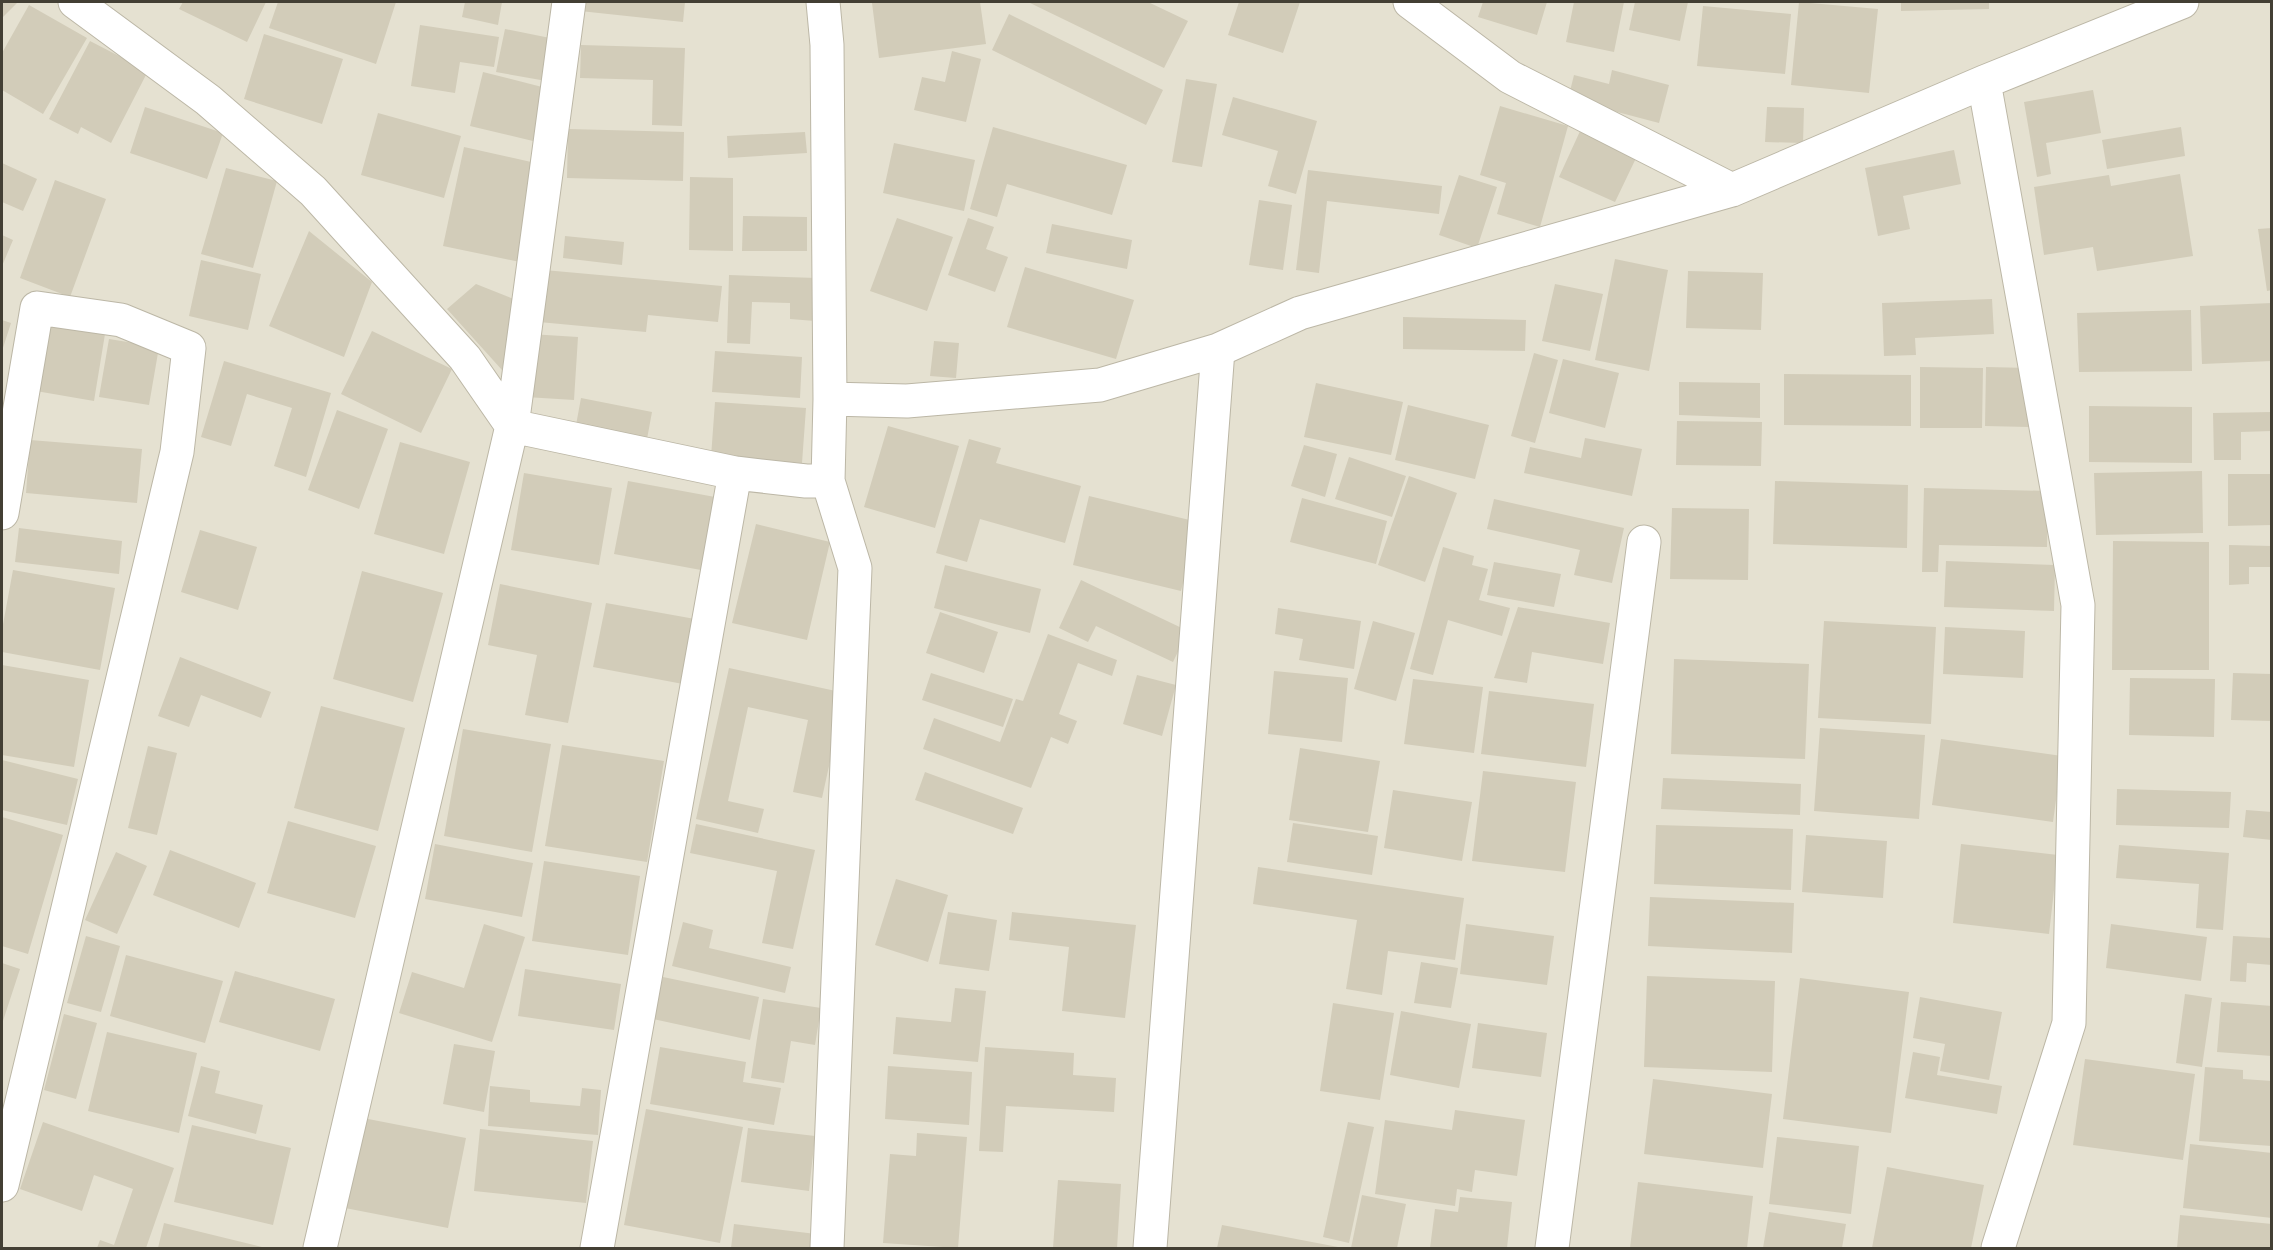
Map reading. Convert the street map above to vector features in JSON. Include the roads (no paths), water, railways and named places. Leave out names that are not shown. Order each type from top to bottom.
[{"type":"street","points":[[75,2],[208,100],[313,191],[465,358],[512,426],[735,473],[806,481],[828,481]]},
{"type":"street","points":[[320,1248],[512,426],[569,2]]},
{"type":"street","points":[[823,2],[827,45],[830,399],[828,481],[855,568],[827,1248]]},
{"type":"street","points":[[1410,2],[1510,77],[1732,190]]},
{"type":"street","points":[[830,399],[907,400],[1100,385],[1218,350],[1300,313],[1732,190],[1984,82],[2182,2]]},
{"type":"street","points":[[1984,82],[2078,605],[2069,1023],[1998,1248]]},
{"type":"street","points":[[2,513],[37,309],[121,320],[189,348],[177,452],[2,1185]]},
{"type":"street","points":[[1150,1248],[1218,350]]},
{"type":"street","points":[[597,1248],[735,473]]},
{"type":"street","points":[[1552,1248],[1644,542]]}]
